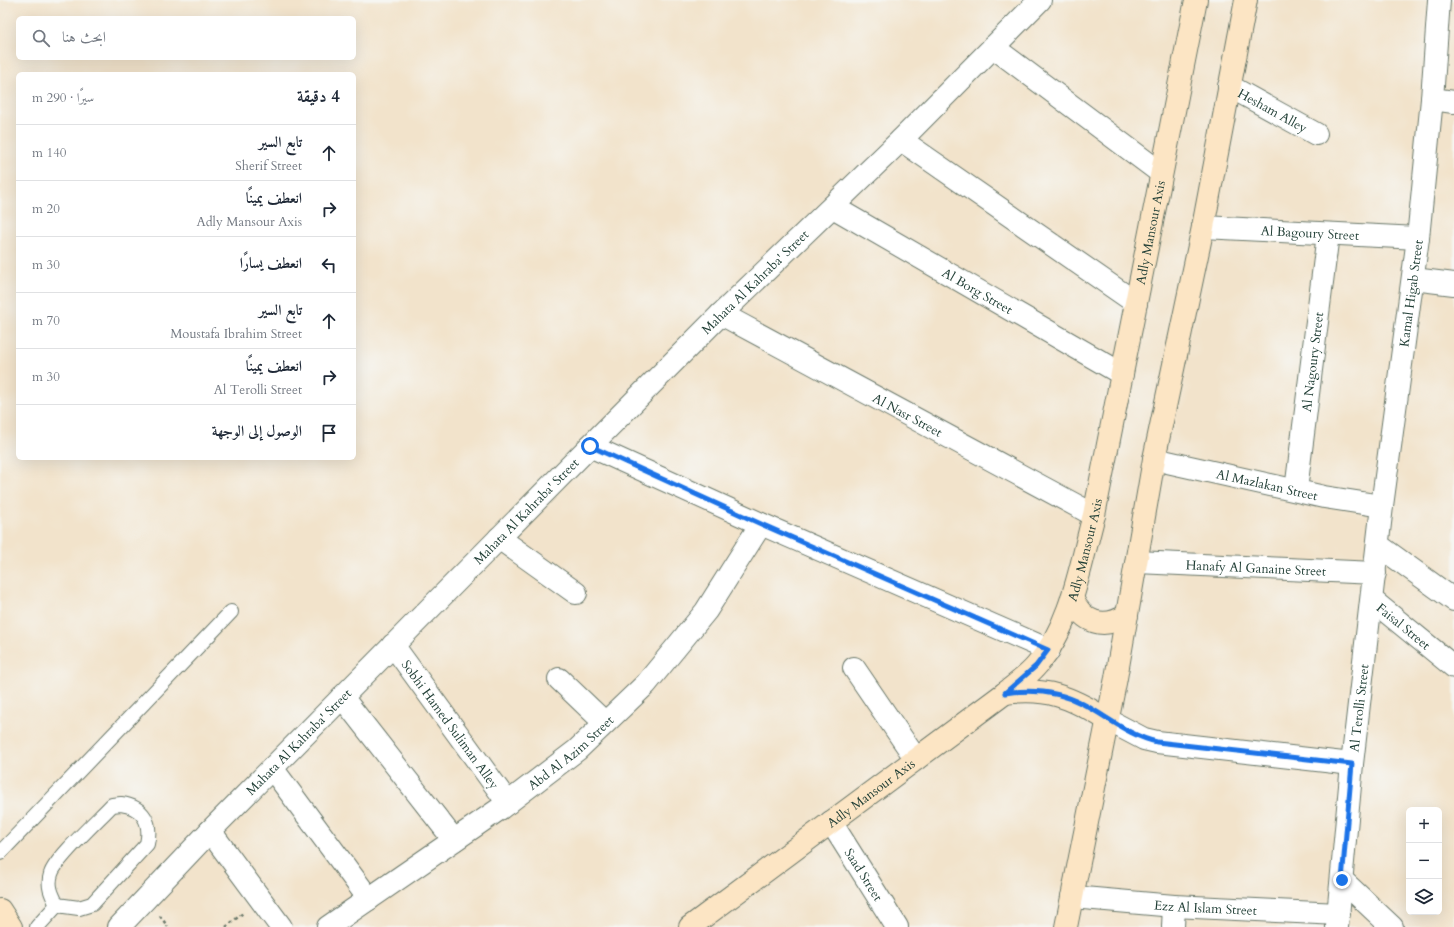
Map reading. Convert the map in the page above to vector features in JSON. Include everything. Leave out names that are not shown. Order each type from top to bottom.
[{"type":"main road","name":"Adly Mansour Axis","points":[[702,924],[831,822],[1005,693],[1036,666],[1059,633],[1072,598],[1094,515],[1196,0]]},
{"type":"main road","points":[[1066,927],[1127,615],[1154,459],[1203,227],[1246,0]]},
{"type":"main road","points":[[1072,598],[1076,608],[1084,616],[1095,622],[1106,623],[1118,621],[1127,615]]},
{"type":"main road","points":[[1005,693],[1021,691],[1053,693],[1083,704],[1106,719]]},
{"type":"main road","points":[[0,910],[11,927]]},
{"type":"street","name":"Mahata Al Kahraba' Street","points":[[120,927],[210,831],[721,314],[901,140],[1040,0]]},
{"type":"street","name":"Kamal Higab Street","points":[[1373,586],[1382,506],[1418,238],[1432,99],[1439,0]]},
{"type":"street","points":[[993,47],[1162,173]]},
{"type":"street","name":"Hesham Alley","points":[[1229,86],[1316,134]]},
{"type":"street","points":[[1432,99],[1454,102]]},
{"type":"street","points":[[901,140],[1136,303]]},
{"type":"street","name":"Al Borg Street","points":[[832,207],[1122,374]]},
{"type":"street","name":"Al Bagoury Street","points":[[1203,227],[1418,238]]},
{"type":"street","name":"Al Nagoury Street","points":[[1296,490],[1328,234]]},
{"type":"street","points":[[1413,279],[1454,284]]},
{"type":"street","name":"Al Nasr Street","points":[[721,314],[1094,515]]},
{"type":"street","points":[[590,446],[761,524],[1048,650]]},
{"type":"street","name":"Al Mazlakan Street","points":[[1154,459],[1353,502],[1382,506]]},
{"type":"street","name":"Abd Al Azim Street","points":[[328,927],[508,803],[577,750],[646,684],[706,611],[761,524]]},
{"type":"street","points":[[499,538],[576,593]]},
{"type":"street","points":[[1378,545],[1451,594]]},
{"type":"street","name":"Hanafy Al Ganaine Street","points":[[1136,562],[1373,586]]},
{"type":"street","name":"Faisal Street","points":[[1373,586],[1454,667]]},
{"type":"street","name":"Al Terolli Street","points":[[1338,920],[1352,764],[1373,586]]},
{"type":"street","name":"Sobhi Hamed Suliman Alley","points":[[393,645],[508,803]]},
{"type":"street","points":[[854,668],[916,759]]},
{"type":"street","points":[[559,679],[605,723]]},
{"type":"street","points":[[342,697],[454,840]]},
{"type":"street","points":[[1106,719],[1144,739],[1157,742],[1352,764]]},
{"type":"street","points":[[272,768],[369,899]]},
{"type":"street","name":"Saad Street","points":[[831,822],[897,927]]},
{"type":"street","points":[[210,831],[281,927]]},
{"type":"street","points":[[1342,880],[1392,927]]},
{"type":"street","name":"Ezz Al Islam Street","points":[[1072,897],[1174,916],[1338,920]]},
{"type":"lane","points":[[0,853],[231,612]]},
{"type":"lane","points":[[112,805],[130,805],[138,810],[145,817],[149,825],[147,844],[92,904],[79,908],[57,906],[51,894],[49,884],[54,865],[112,805]]},
{"type":"lane","points":[[37,927],[57,906]]},
{"type":"route","points":[[590,446],[761,524],[1048,650],[1036,666],[1005,693],[1021,691],[1053,693],[1083,704],[1133,734],[1144,739],[1157,742],[1352,764],[1342,880]]}]
